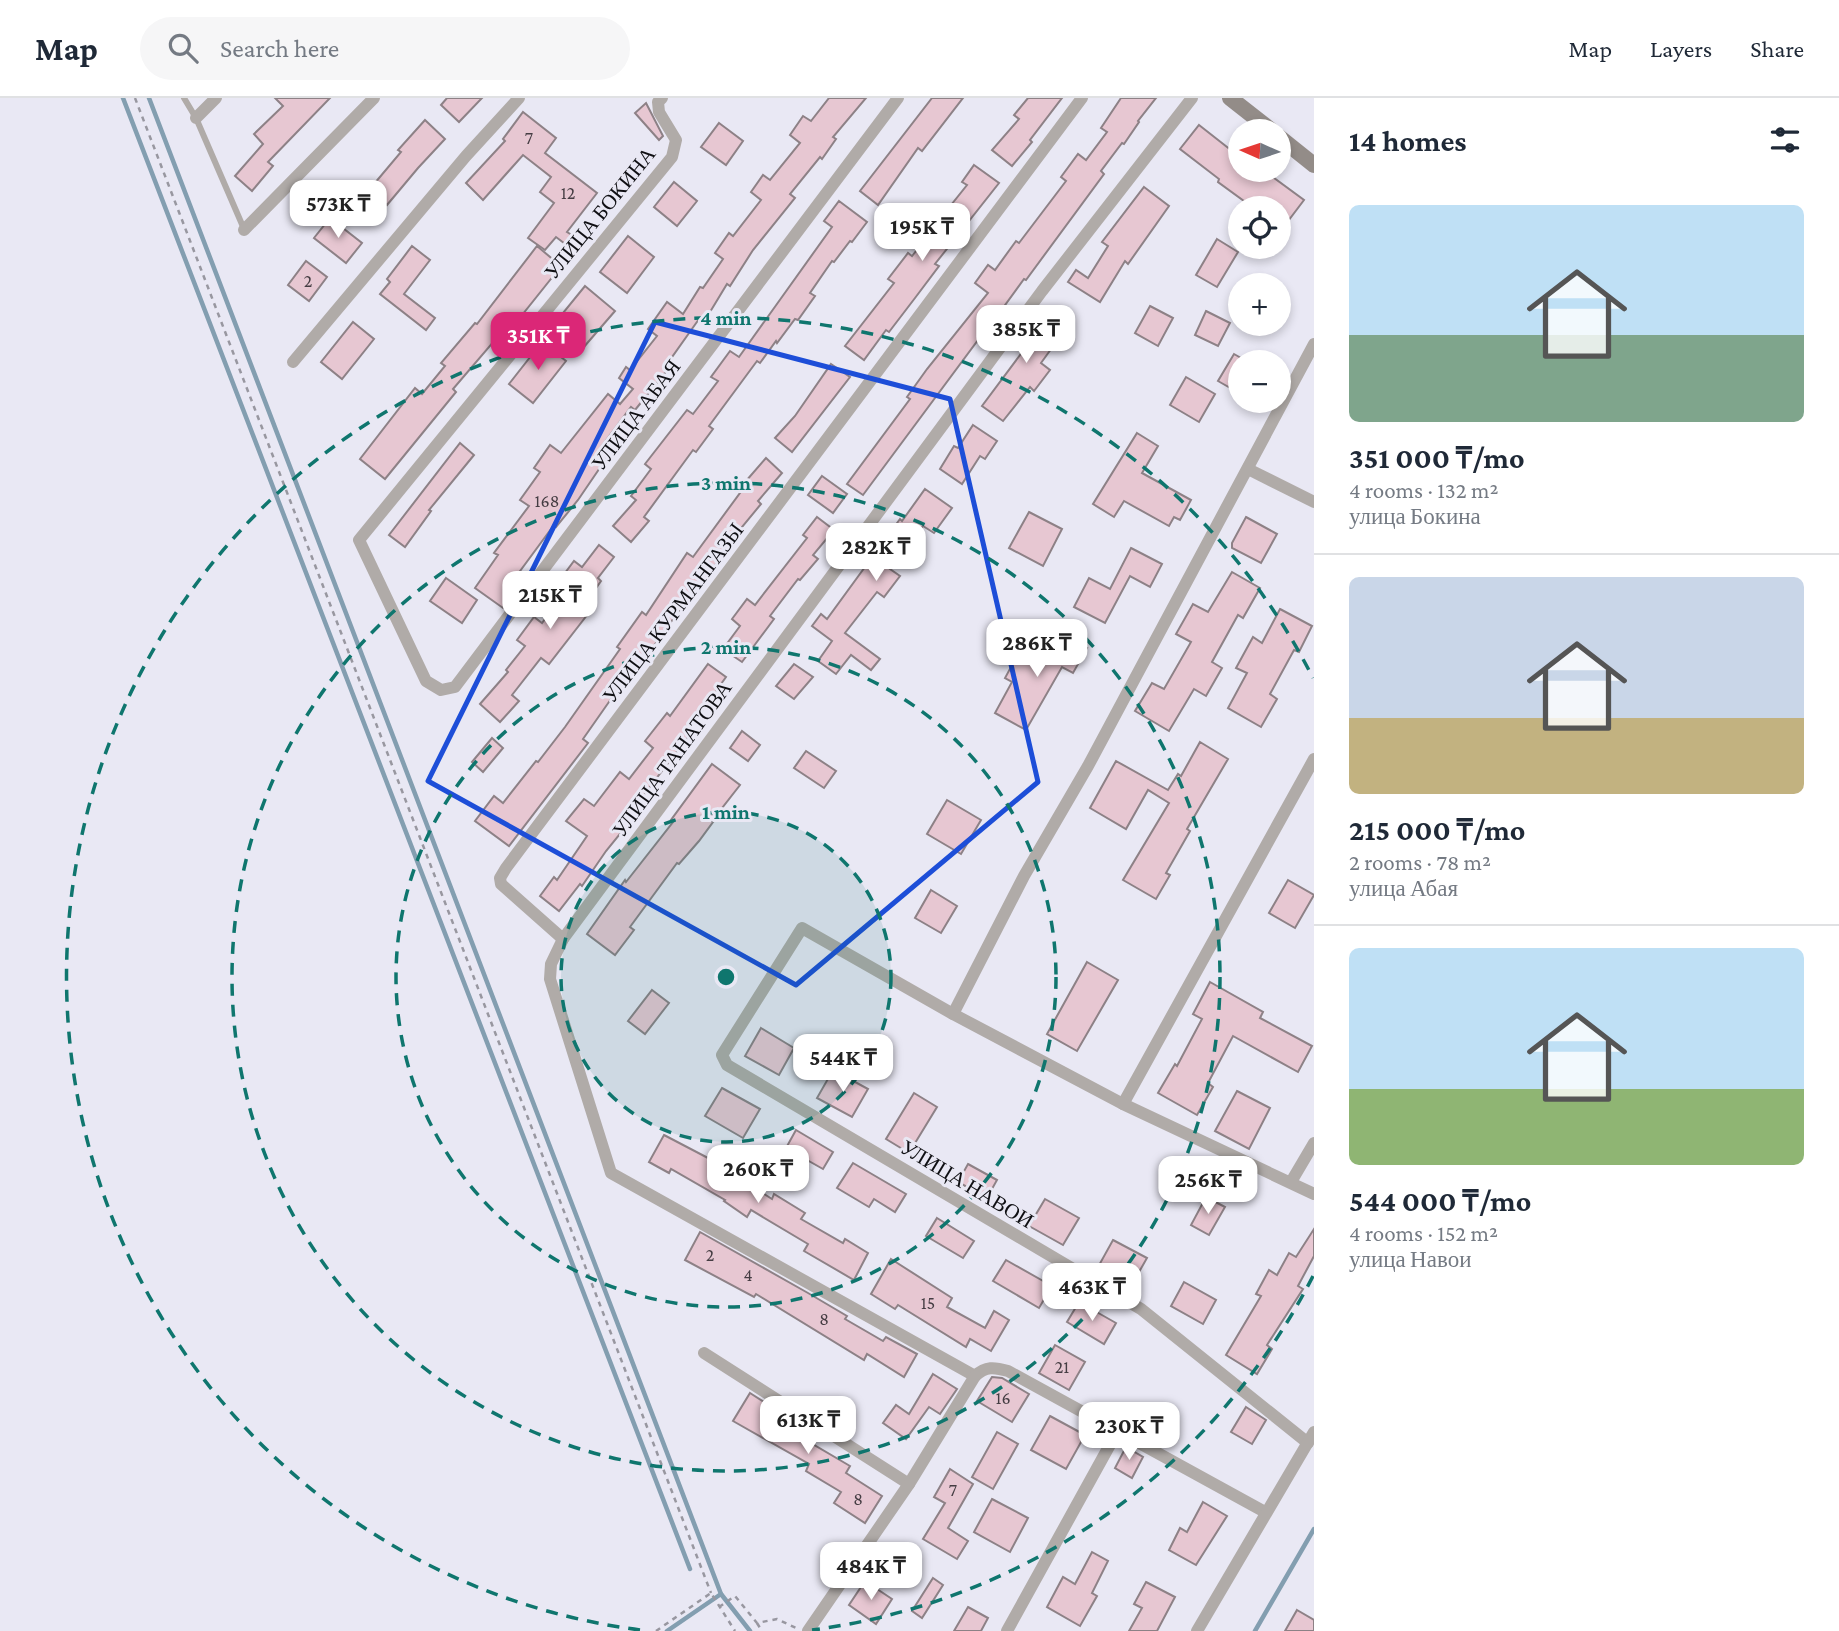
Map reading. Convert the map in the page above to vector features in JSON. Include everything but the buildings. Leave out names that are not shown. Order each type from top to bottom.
[{"type":"street","points":[[196,118],[216,98]]},
{"type":"street","points":[[244,230],[374,98]]},
{"type":"street","points":[[293,362],[466,156],[519,98]]},
{"type":"street","name":"УЛИЦА БОКИНА","points":[[455,687],[441,690],[426,681],[359,540],[672,157],[676,141],[659,111],[662,98]]},
{"type":"street","name":"УЛИЦА АБАЯ","points":[[455,687],[898,98]]},
{"type":"street","name":"УЛИЦА КУРМАНГАЗЫ","points":[[563,939],[501,884],[500,878],[506,868],[1082,98]]},
{"type":"street","name":"УЛИЦА ТАНАТОВА","points":[[975,1376],[611,1173],[550,979],[551,964],[563,939],[1034,302],[1192,98]]},
{"type":"street","points":[[1230,98],[1257,119]]},
{"type":"street","points":[[1292,147],[1314,165]]},
{"type":"street","points":[[1314,344],[1088,766],[1024,876],[953,1014],[1123,1104],[1314,1194]]},
{"type":"street","points":[[1248,469],[1314,502]]},
{"type":"street","points":[[1123,1104],[1314,759]]},
{"type":"street","name":"УЛИЦА НАВОИ","points":[[953,1014],[802,928],[722,1055],[727,1065],[1141,1309],[1311,1437]]},
{"type":"street","points":[[1291,1182],[1314,1143]]},
{"type":"street","points":[[704,1353],[909,1484]]},
{"type":"street","points":[[806,1631],[909,1484],[975,1376],[983,1369],[995,1367],[1008,1371],[1265,1512]]},
{"type":"street","points":[[1007,1631],[1117,1432]]},
{"type":"street","points":[[1197,1631],[1311,1437]]},
{"type":"lane","points":[[184,98],[196,118],[244,230]]},
{"type":"path","points":[[135,98],[711,1593],[735,1631]]},
{"type":"path","points":[[656,1631],[711,1593]]},
{"type":"path","points":[[719,1607],[736,1596],[762,1631]]},
{"type":"path","points":[[757,1623],[777,1619],[806,1631]]},
{"type":"highlighted area","points":[[655,322],[950,399],[1038,782],[796,985],[428,781]]},
{"type":"waterway","points":[[123,98],[690,1569]]},
{"type":"waterway","points":[[149,98],[721,1594],[750,1631]]},
{"type":"waterway","points":[[1255,1631],[1314,1529]]},
{"type":"waterway","points":[[667,1631],[721,1594]]}]
